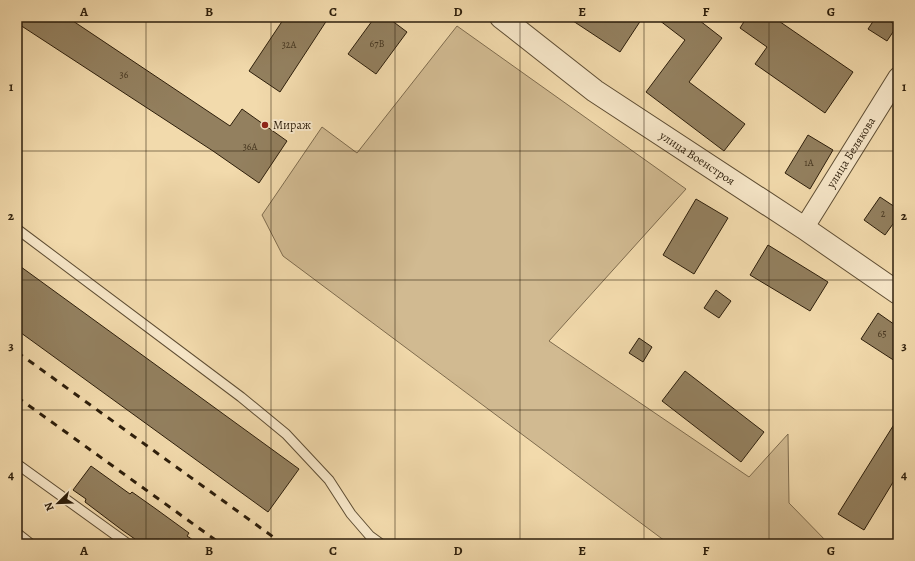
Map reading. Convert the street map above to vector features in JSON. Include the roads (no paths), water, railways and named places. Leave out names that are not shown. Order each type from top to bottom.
[{"type":"street","name":"улица Военстроя","points":[[501,17],[595,90],[804,228],[898,293]]},
{"type":"street","name":"улица Белякова","points":[[804,228],[898,77]]},
{"type":"lane","points":[[17,229],[241,397],[286,434],[329,480],[351,514],[370,536],[381,544]]},
{"type":"lane","points":[[17,464],[128,544]]},
{"type":"lane","points":[[17,534],[32,544]]},
{"type":"railway","points":[[17,352],[283,544]]},
{"type":"railway","points":[[17,397],[221,544]]},
{"type":"place","name":"Мираж","points":[[265,125]]}]
